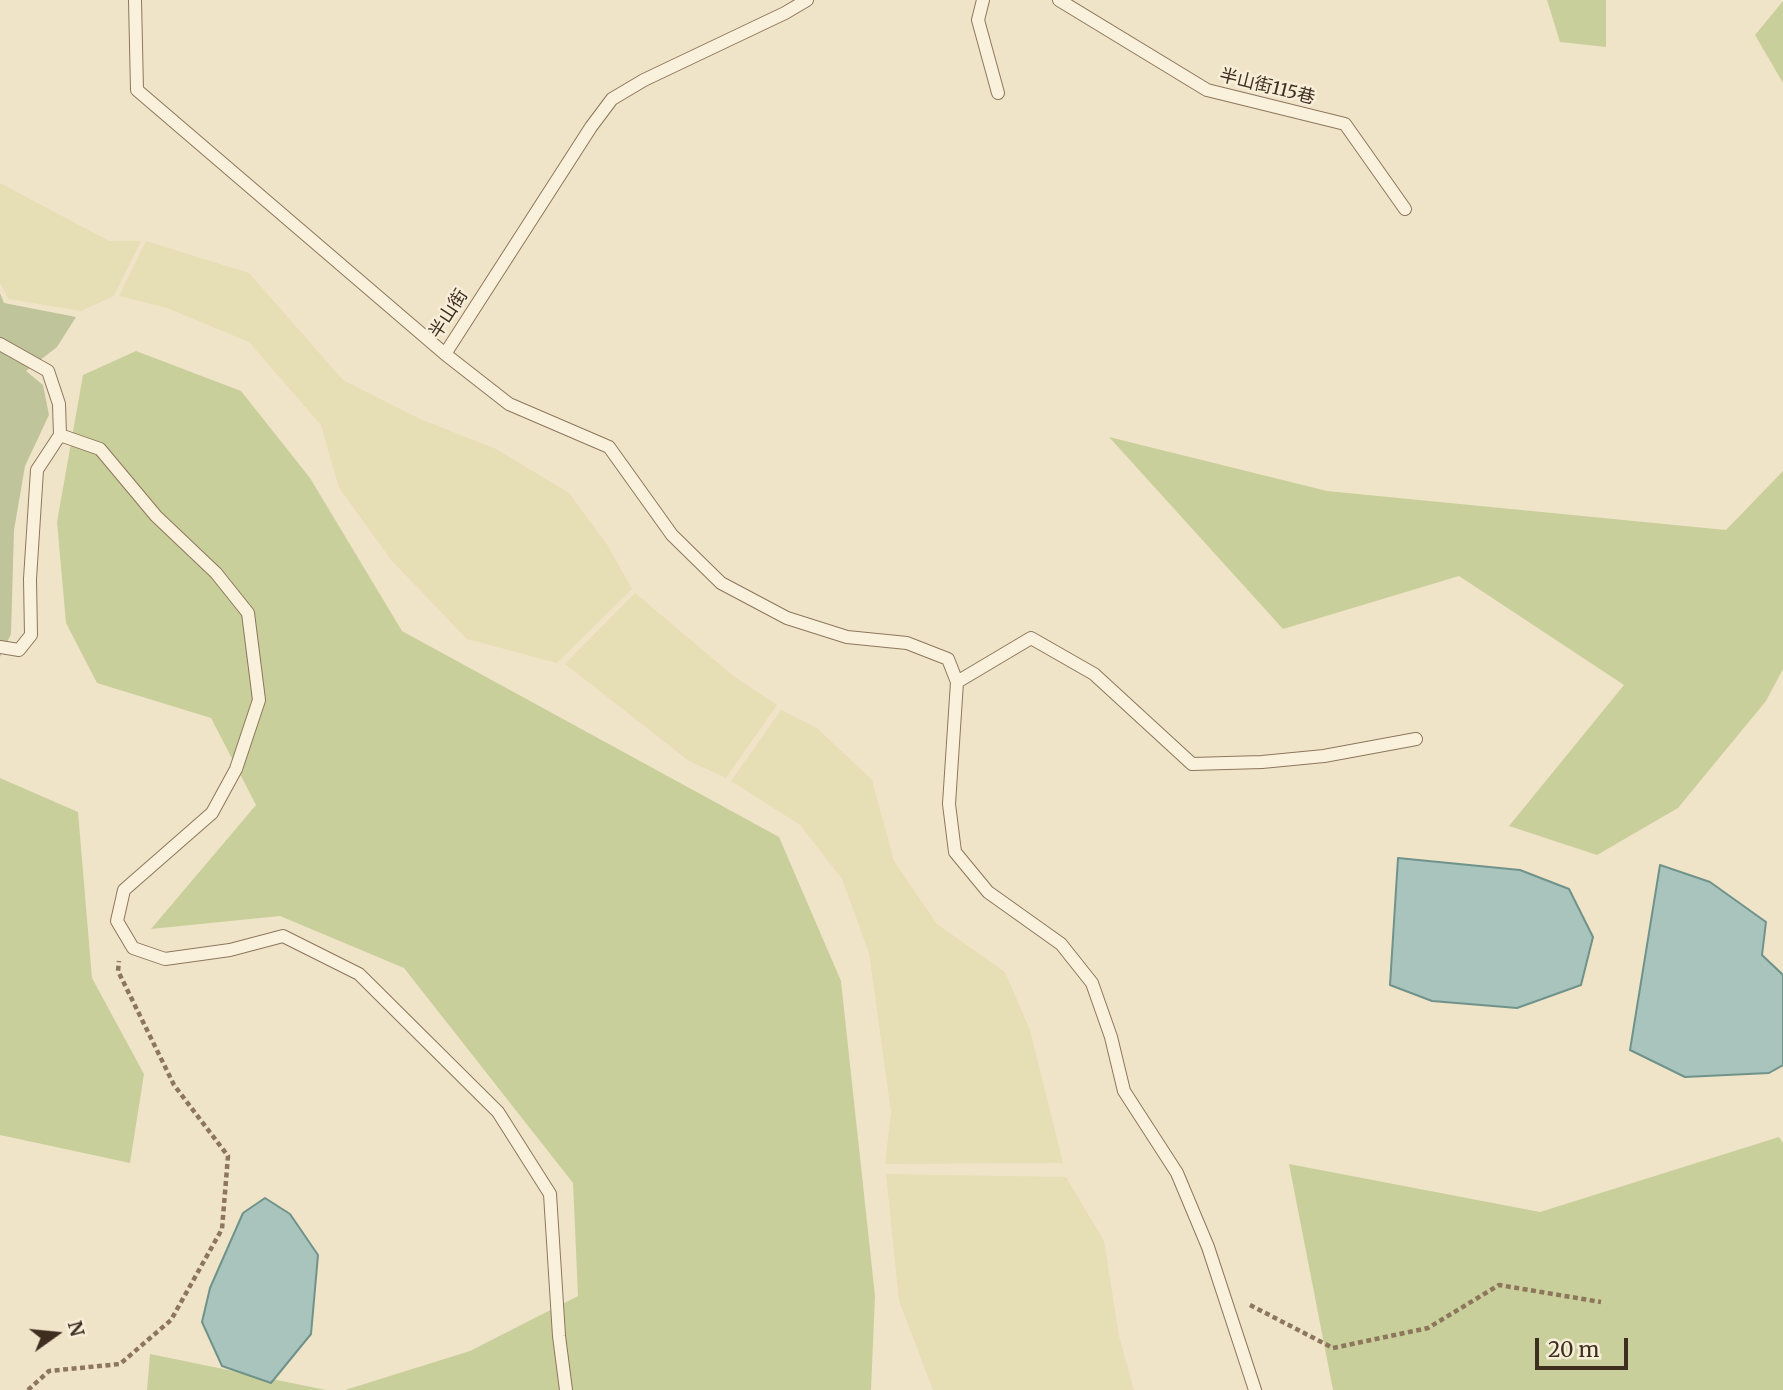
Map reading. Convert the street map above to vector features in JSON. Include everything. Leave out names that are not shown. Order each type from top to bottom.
[{"type":"lane","name":"半山街","points":[[135,0],[137,90],[445,354],[591,127],[612,99],[644,80],[807,0]]},
{"type":"lane","points":[[983,0],[978,20],[998,93]]},
{"type":"lane","name":"半山街115巷","points":[[1059,0],[1207,90],[1346,124],[1405,209]]},
{"type":"lane","points":[[0,344],[48,371],[59,404],[60,435],[37,470],[30,579],[31,635],[19,650],[0,647]]},
{"type":"lane","points":[[445,354],[509,404],[609,447],[672,535],[721,583],[787,618],[847,636],[907,643],[948,659],[957,682],[949,804],[955,852],[988,892],[1061,944],[1092,983],[1111,1037],[1124,1091],[1177,1172],[1208,1247],[1255,1390]]},
{"type":"lane","points":[[60,435],[100,449],[156,516],[216,573],[248,613],[250,625],[259,700],[236,769],[212,813],[124,890],[117,921],[121,929],[133,948],[166,959],[230,950],[283,936],[359,974],[498,1112],[550,1194],[559,1336],[566,1390]]},
{"type":"lane","points":[[957,682],[1031,638],[1094,674],[1192,764],[1262,762],[1324,756],[1416,738]]},
{"type":"path","points":[[28,1390],[49,1371],[120,1364],[171,1320],[222,1230],[228,1156],[174,1085],[118,971],[121,929]]},
{"type":"path","points":[[1222,1291],[1333,1348],[1428,1328],[1499,1285],[1601,1302]]},
{"type":"shaded area","points":[[0,183],[109,241],[141,241],[114,296],[81,311],[8,299],[0,283]]},
{"type":"shaded area","points":[[146,241],[249,273],[343,380],[420,419],[496,449],[569,493],[608,546],[632,589],[557,663],[467,639],[392,561],[339,488],[321,425],[249,342],[167,308],[119,296]]},
{"type":"shaded area","points":[[635,593],[735,677],[777,705],[726,778],[689,761],[565,664]]},
{"type":"shaded area","points":[[781,710],[817,728],[872,780],[894,861],[937,924],[1005,972],[1030,1030],[1063,1163],[885,1164],[891,1112],[869,953],[842,879],[800,825],[731,781]]},
{"type":"shaded area","points":[[886,1174],[1066,1177],[1104,1241],[1119,1336],[1134,1390],[933,1390],[899,1301]]},
{"type":"green space","points":[[1547,0],[1606,0],[1606,47],[1560,42]]},
{"type":"green space","points":[[1783,1],[1783,83],[1755,35]]},
{"type":"green space","points":[[0,293],[4,303],[76,317],[57,347],[26,371],[43,385],[49,415],[25,466],[14,530],[11,634],[0,657]]},
{"type":"green space","points":[[136,351],[241,391],[310,478],[402,631],[779,837],[841,981],[875,1296],[871,1390],[345,1390],[470,1351],[578,1296],[573,1183],[404,968],[280,916],[151,929],[256,805],[211,718],[97,683],[66,623],[57,522],[83,375]]},
{"type":"green space","points":[[1109,437],[1327,491],[1726,530],[1783,471],[1783,669],[1766,701],[1678,808],[1597,855],[1509,826],[1624,685],[1459,576],[1283,629]]},
{"type":"green space","points":[[0,778],[78,812],[92,978],[144,1074],[130,1163],[0,1135]]},
{"type":"green space","points":[[1779,1137],[1783,1143],[1783,1390],[1333,1390],[1289,1164],[1540,1212]]},
{"type":"green space","points":[[150,1354],[326,1390],[147,1390]]},
{"type":"water","points":[[1398,858],[1520,870],[1569,889],[1593,937],[1581,985],[1517,1008],[1432,1001],[1390,985]]},
{"type":"water","points":[[1660,865],[1710,882],[1766,922],[1762,955],[1783,975],[1783,1065],[1769,1073],[1685,1077],[1630,1050]]},
{"type":"water","points":[[265,1198],[290,1214],[318,1255],[311,1334],[271,1383],[222,1366],[202,1322],[210,1288],[243,1213]]}]
